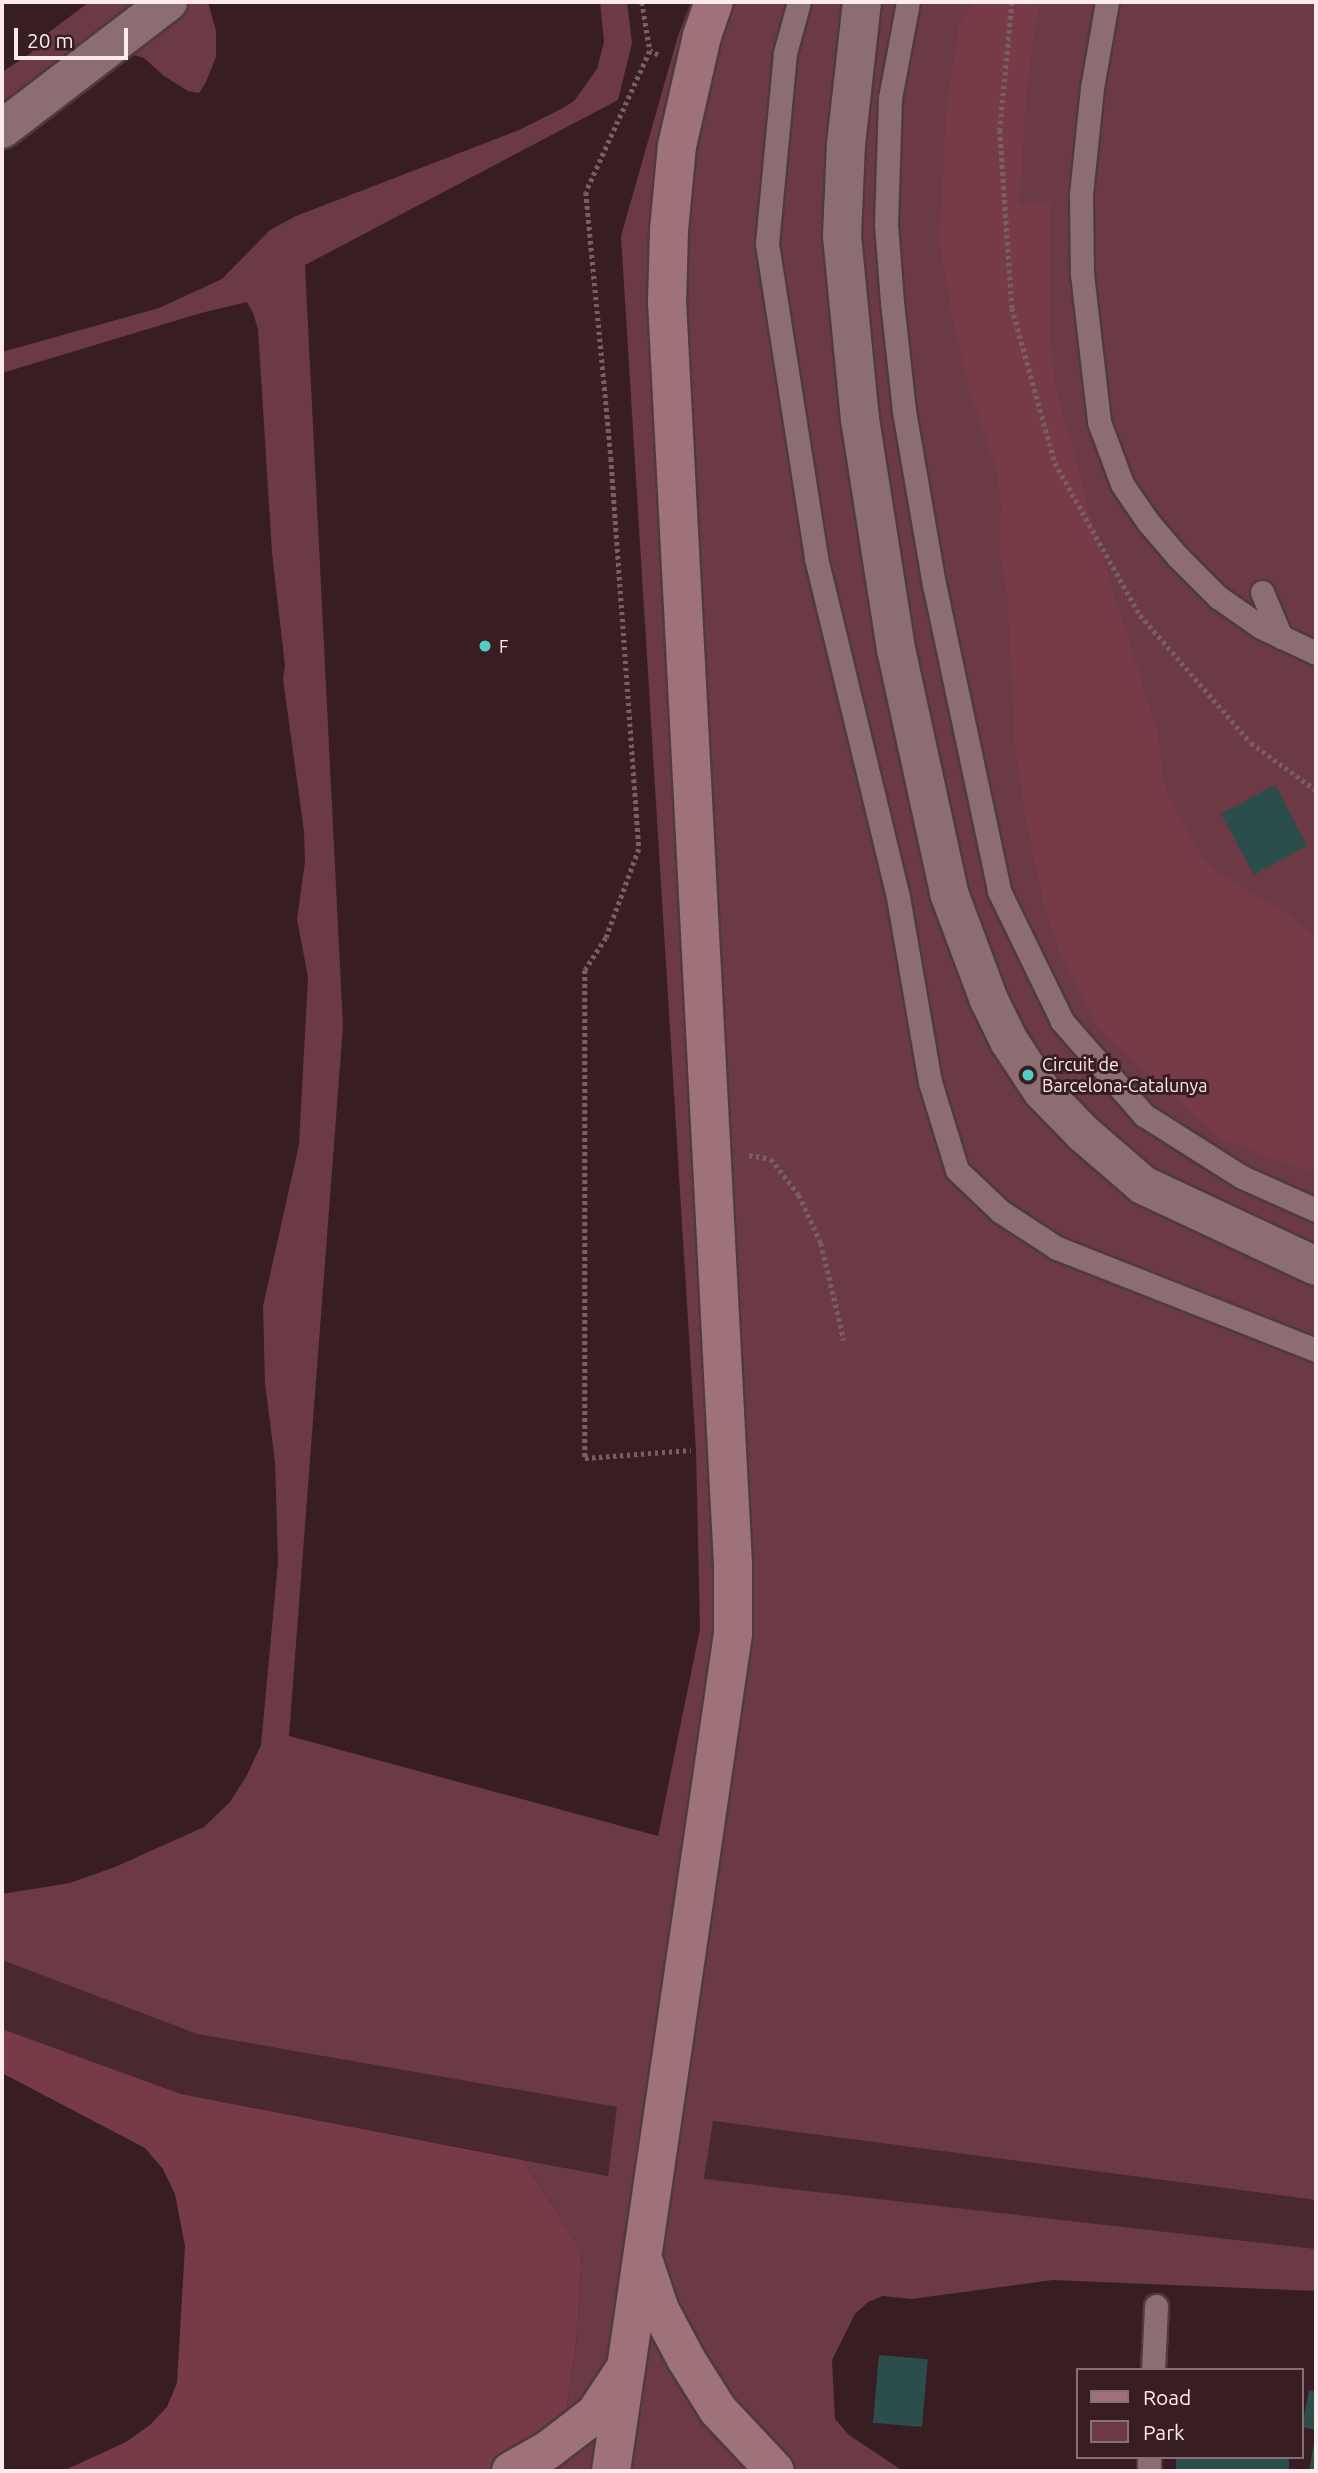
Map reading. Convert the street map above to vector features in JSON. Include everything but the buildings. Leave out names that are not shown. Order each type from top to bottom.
[{"type":"street","points":[[2,129],[168,2]]},
{"type":"street","points":[[611,2471],[733,1634],[733,1565],[667,303],[669,230],[677,146],[714,2]]},
{"type":"street","points":[[862,2],[846,144],[842,236],[860,419],[891,623],[949,893],[989,1000],[1009,1041],[1042,1091],[1084,1134],[1143,1185],[1316,1266]]},
{"type":"street","points":[[643,2258],[660,2310],[685,2359],[718,2410],[775,2471]]},
{"type":"street","points":[[511,2471],[548,2450],[595,2414],[627,2366]]},
{"type":"lane","points":[[799,2],[785,53],[767,244],[816,558],[898,897],[930,1082],[957,1170],[1000,1211],[1057,1248],[1316,1350]]},
{"type":"lane","points":[[908,2],[890,98],[886,224],[892,302],[904,411],[932,571],[999,891],[1062,1021],[1144,1115],[1242,1178],[1316,1210]]},
{"type":"lane","points":[[1107,2],[1092,88],[1082,195],[1083,286],[1099,422],[1122,484],[1155,531],[1218,597],[1261,627],[1316,653]]},
{"type":"lane","points":[[1262,592],[1281,637]]},
{"type":"lane","points":[[1153,2368],[1156,2306]]},
{"type":"path","points":[[642,2],[650,51],[586,192],[611,458],[639,849],[606,938],[585,970],[586,1458],[696,1450]]},
{"type":"path","points":[[650,51],[661,56]]},
{"type":"path","points":[[743,1153],[771,1159],[799,1195],[821,1243],[844,1340]]},
{"type":"shaded area","points":[[973,2],[1039,2],[1028,77],[1019,204],[1051,204],[1050,329],[1054,380],[1098,544],[1157,729],[1164,781],[1172,804],[1197,849],[1216,871],[1289,915],[1316,939],[1316,1174],[1222,1140],[1099,1029],[1061,956],[1045,911],[1025,815],[1015,746],[1008,603],[1000,554],[1001,504],[996,468],[968,385],[954,327],[939,239],[947,104],[959,25]]},
{"type":"shaded area","points":[[2,1960],[197,2034],[618,2107],[609,2176],[181,2094],[2,2029]]},
{"type":"shaded area","points":[[2,2029],[181,2094],[523,2160],[582,2252],[577,2336],[558,2471],[63,2471],[126,2442],[150,2425],[167,2407],[177,2383],[185,2246],[175,2194],[163,2169],[145,2148],[2,2073]]},
{"type":"shaded area","points":[[712,2121],[1316,2200],[1316,2249],[704,2180]]},
{"type":"green space","points":[[89,2],[208,2],[216,31],[216,57],[206,82],[199,93],[188,91],[164,76],[144,58],[130,54],[108,67],[98,81],[2,146],[2,72],[31,53],[48,33]]},
{"type":"green space","name":"Circuit de Barcelona-Catalunya","points":[[600,2],[627,2],[632,43],[618,100],[305,265],[343,1026],[289,1736],[658,1836],[700,1629],[696,1450],[621,236],[678,36],[691,2],[1316,2],[1316,2200],[713,2121],[704,2179],[1316,2249],[1316,2291],[1053,2280],[911,2299],[883,2296],[868,2302],[855,2314],[832,2360],[835,2419],[849,2435],[903,2471],[558,2471],[577,2336],[582,2252],[523,2160],[608,2176],[617,2107],[197,2034],[2,1960],[2,1894],[70,1883],[115,1867],[204,1827],[230,1802],[261,1745],[278,1562],[275,1462],[265,1383],[263,1306],[299,1145],[308,977],[297,919],[305,862],[304,831],[283,679],[285,666],[272,553],[258,329],[253,313],[247,302],[201,313],[2,373],[2,352],[159,308],[222,279],[270,230],[296,216],[519,130],[563,108],[574,101],[597,69],[604,42]]},
{"type":"place","name":"F","points":[[485,646]]},
{"type":"place","name":"Circuit de Barcelona-Catalunya","points":[[1028,1075]]}]
